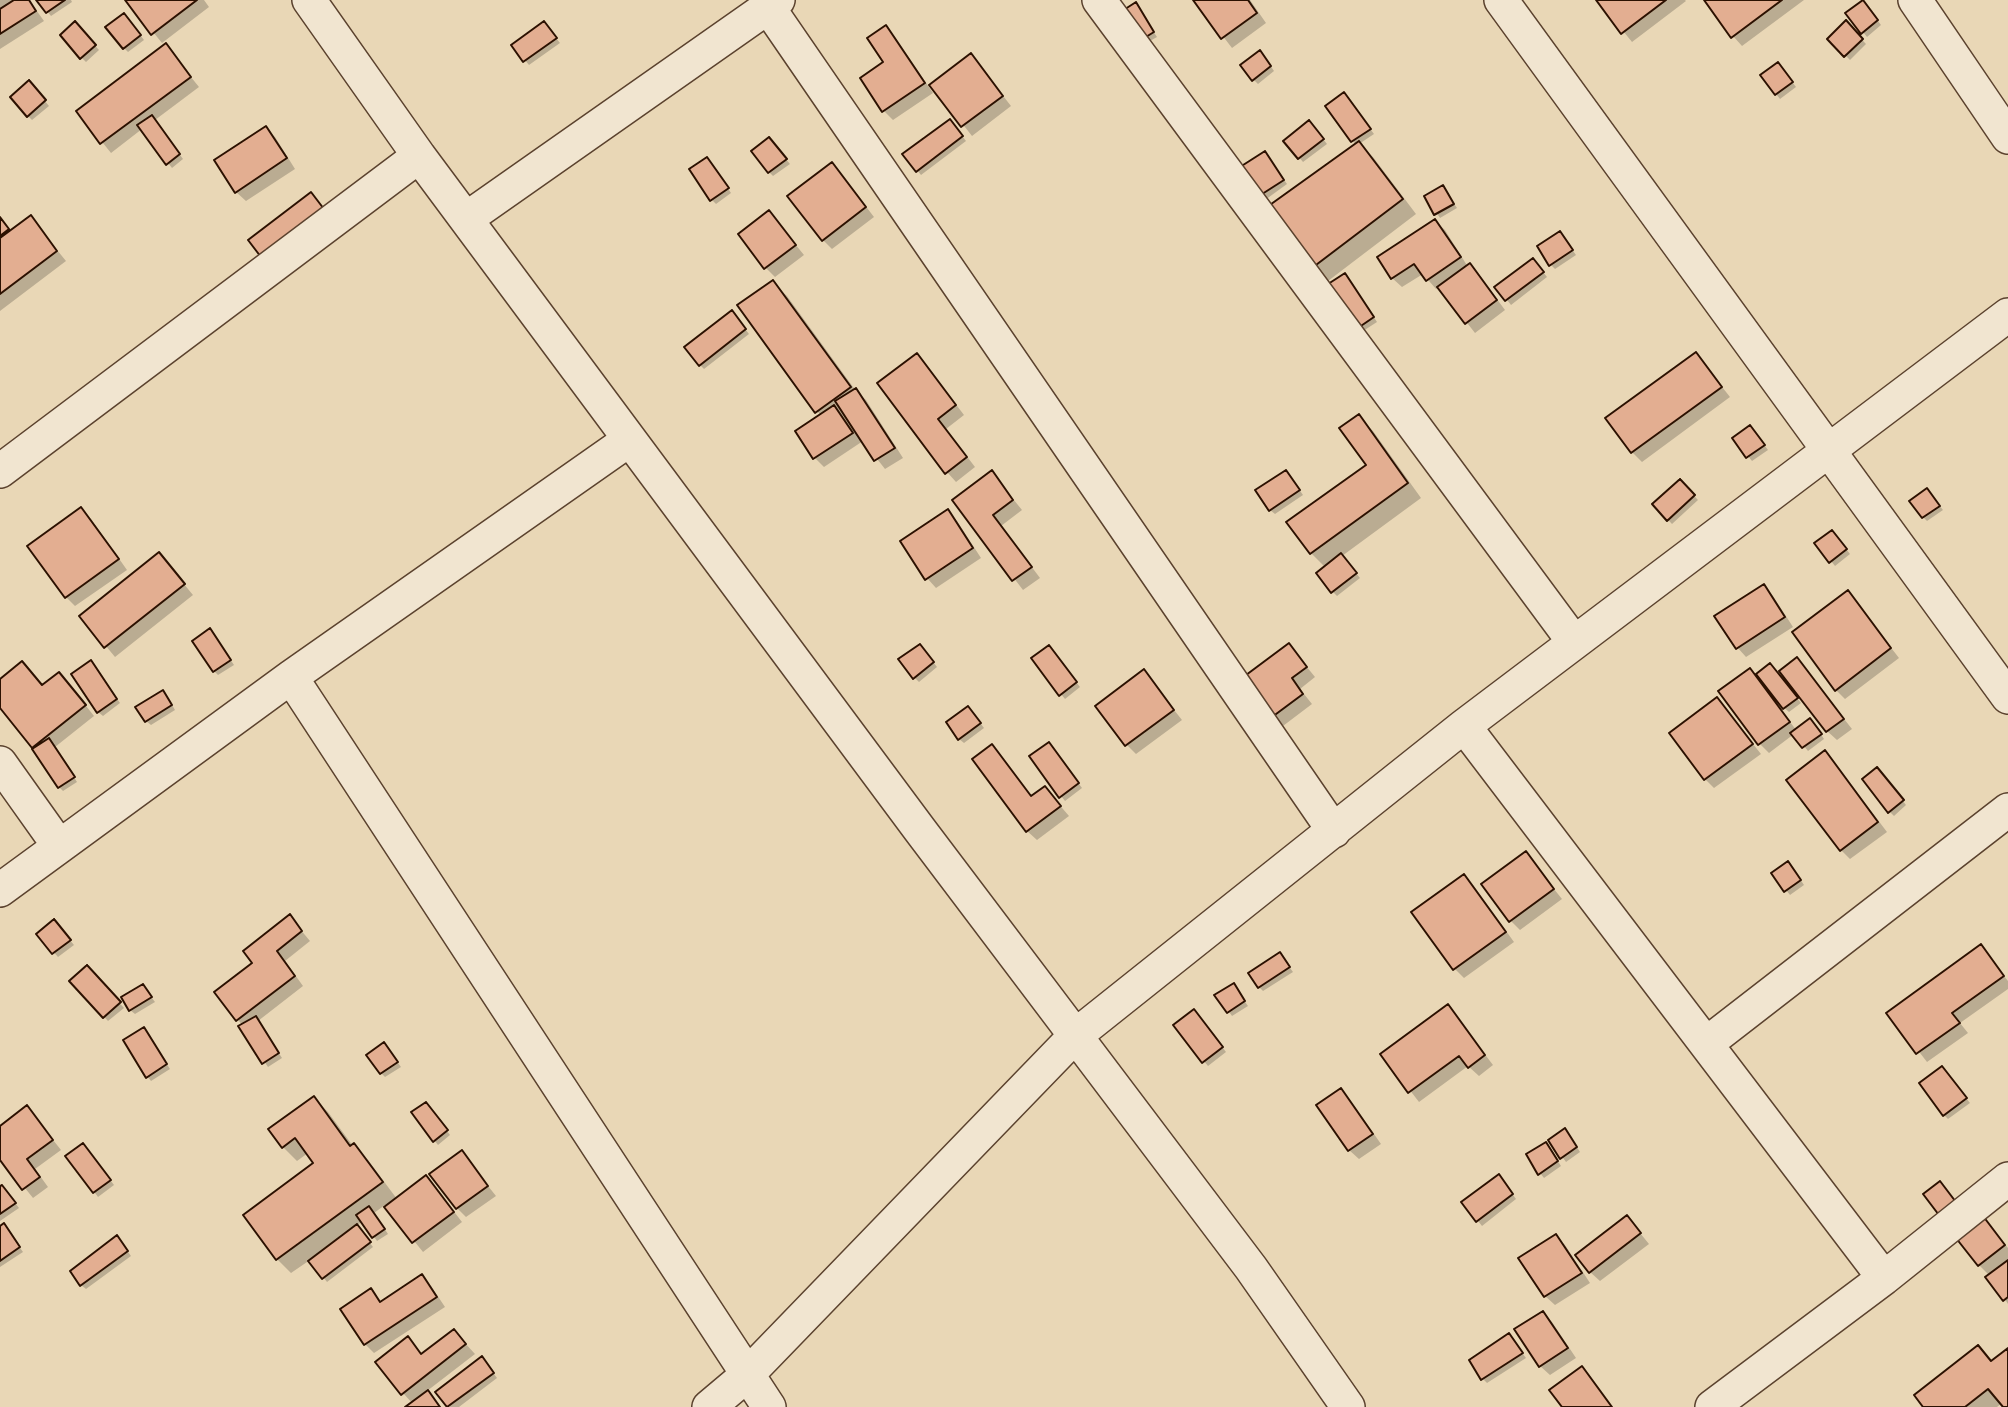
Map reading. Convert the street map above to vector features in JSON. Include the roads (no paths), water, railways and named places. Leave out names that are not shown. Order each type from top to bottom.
[{"type":"street","points":[[309,0],[419,156],[629,440],[1251,1268],[1348,1407]]},
{"type":"street","points":[[1099,0],[1574,642]]},
{"type":"street","points":[[1501,0],[2008,697]]},
{"type":"street","points":[[1915,0],[2008,137]]},
{"type":"street","points":[[466,219],[773,4],[1334,831]]},
{"type":"street","points":[[0,471],[419,156]]},
{"type":"street","points":[[709,1407],[747,1375],[1075,1036],[1464,726],[2008,315]]},
{"type":"street","points":[[0,890],[291,677],[629,440]]},
{"type":"street","points":[[291,677],[769,1407]]},
{"type":"street","points":[[1464,726],[1884,1278]]},
{"type":"street","points":[[0,763],[59,846]]},
{"type":"street","points":[[1706,1044],[2008,810]]},
{"type":"street","points":[[1712,1407],[1884,1278],[2008,1179]]}]
